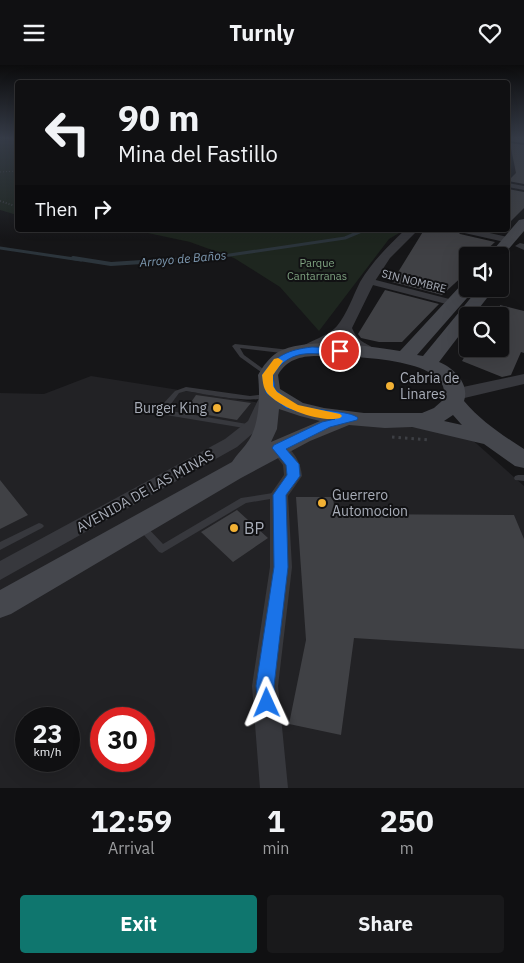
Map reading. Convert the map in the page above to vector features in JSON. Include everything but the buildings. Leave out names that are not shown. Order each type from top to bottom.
[{"type":"main road","points":[[509,253],[519,244],[524,223]]},
{"type":"main road","points":[[405,357],[459,297]]},
{"type":"main road","points":[[427,364],[480,297]]},
{"type":"main road","points":[[232,472],[252,454],[263,439],[266,430],[268,387],[275,364],[300,351],[369,353],[405,357],[427,364],[447,377],[453,384],[454,398],[466,418],[522,472]]},
{"type":"main road","points":[[268,387],[285,403],[301,410],[353,418],[417,422],[488,438]]},
{"type":"main road","points":[[417,422],[439,415],[454,398]]},
{"type":"main road","points":[[0,605],[232,472],[326,425],[353,418]]},
{"type":"street","points":[[510,185],[524,188]]},
{"type":"street","points":[[300,351],[329,341],[344,328],[368,281],[384,256],[410,232]]},
{"type":"street","points":[[471,232],[519,244]]},
{"type":"street","name":"SIN NOMBRE","points":[[368,281],[454,303]]},
{"type":"street","points":[[344,328],[350,343],[369,353]]},
{"type":"street","points":[[454,398],[524,379]]},
{"type":"street","name":"AVENIDA DE LAS MINAS","points":[[0,571],[232,443],[251,427],[260,415],[268,387]]},
{"type":"street","points":[[274,788],[265,686],[281,567],[279,495],[293,476],[292,464],[278,448]]},
{"type":"lane","points":[[251,427],[169,413],[164,408],[177,392],[186,389],[250,399],[268,387],[234,346],[300,351]]},
{"type":"lane","points":[[140,525],[162,549],[244,500],[279,495]]},
{"type":"lane","points":[[0,546],[39,526]]},
{"type":"path","points":[[0,201],[15,206]]},
{"type":"shaded area","points":[[91,376],[468,436],[524,486],[524,788],[0,788],[0,393],[44,394]]},
{"type":"green space","points":[[0,172],[15,172],[15,214],[0,210]]},
{"type":"green space","name":"Parque Cantarranas","points":[[143,232],[401,232],[389,239],[319,331],[280,287],[234,258],[190,242]]},
{"type":"waterway","name":"Arroyo de Baños","points":[[196,260],[345,238],[359,232]]},
{"type":"waterway","name":"Arroyo de Baños","points":[[0,248],[81,260]]},
{"type":"waterway","name":"Arroyo de Baños","points":[[73,258],[111,264],[204,258]]},
{"type":"slow traffic","points":[[278,361],[271,367],[267,382],[270,391],[276,397],[294,408],[337,416]]},
{"type":"place","name":"Cabria de Linares","points":[[390,386]]},
{"type":"place","name":"Burger King","points":[[217,408]]},
{"type":"place","name":"Guerrero Automocion","points":[[322,503]]},
{"type":"place","name":"BP","points":[[234,528]]},
{"type":"route","points":[[267,703],[265,686],[281,567],[279,495],[293,476],[292,464],[278,448],[326,425],[339,420],[353,418],[314,413],[290,406],[270,391],[267,382],[268,375],[271,367],[283,357],[294,352],[312,350],[340,351]]}]
